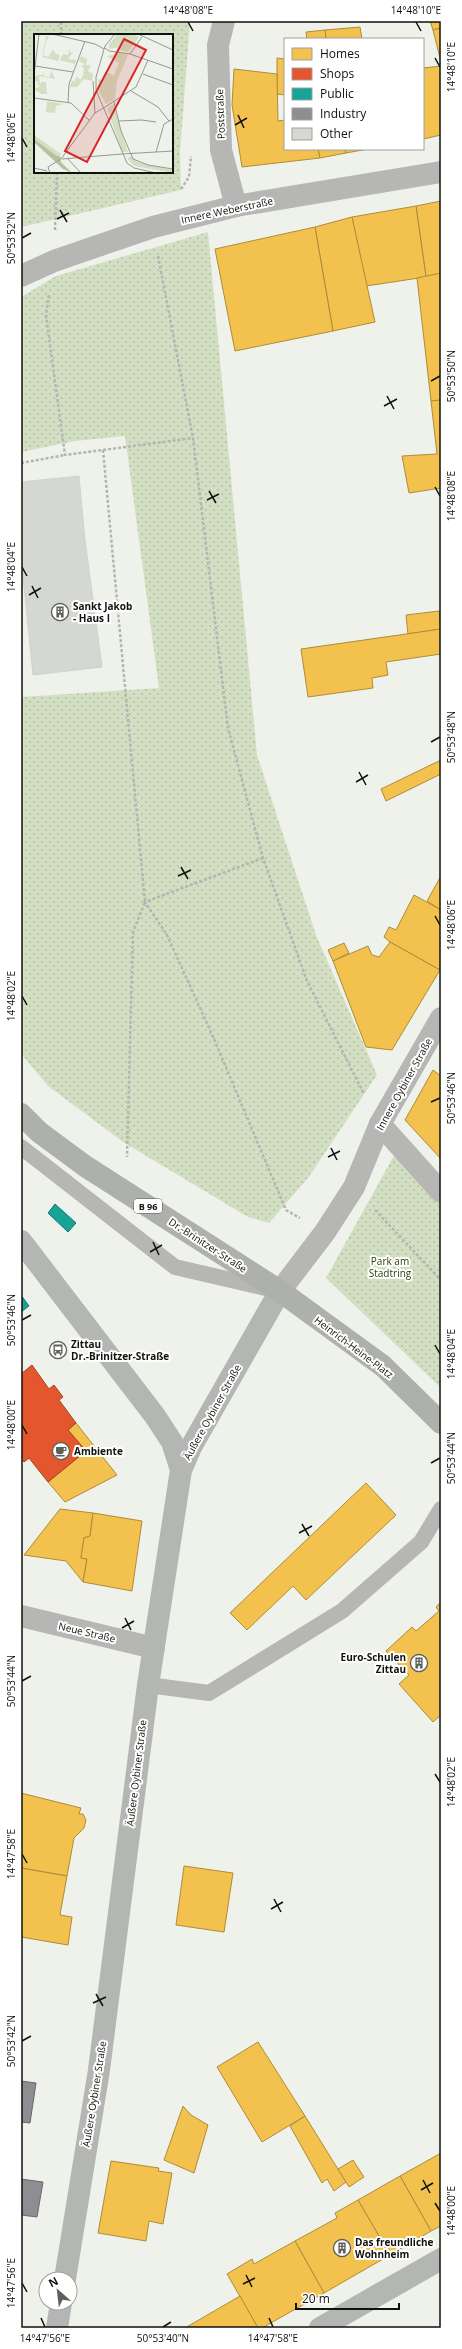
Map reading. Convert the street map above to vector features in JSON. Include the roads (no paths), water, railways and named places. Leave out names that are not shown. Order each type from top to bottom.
[{"type":"main road","name":"Dr.-Brinitzer-Straße","points":[[21,1114],[39,1132],[85,1166],[280,1291]]},
{"type":"main road","points":[[21,1241],[155,1416],[172,1442],[181,1470]]},
{"type":"main road","name":"Heinrich-Heine-Platz","points":[[280,1291],[383,1366],[441,1423]]},
{"type":"main road","name":"Äußere Oybiner Straße","points":[[66,2271],[99,2070],[148,1685],[181,1470],[191,1447],[280,1291]]},
{"type":"main road","points":[[320,2328],[441,2259]]},
{"type":"main road","points":[[57,2328],[60,2311]]},
{"type":"street","name":"Poststraße","points":[[224,21],[218,45],[221,150],[236,206]]},
{"type":"street","name":"Innere Weberstraße","points":[[21,276],[54,261],[153,227],[236,206],[441,172]]},
{"type":"street","name":"Innere Oybiner Straße","points":[[280,1291],[325,1232],[354,1187],[380,1124],[441,1018]]},
{"type":"street","points":[[380,1124],[441,1192]]},
{"type":"street","name":"Neue Straße","points":[[21,1616],[154,1648]]},
{"type":"lane","points":[[21,1147],[175,1267],[280,1291]]},
{"type":"lane","points":[[148,1685],[209,1693],[342,1611],[421,1542],[441,1509]]},
{"type":"place","name":"Sankt Jakob - Haus I","points":[[60,612]]},
{"type":"place","name":"Zittau Dr.-Brinitzer-Straße","points":[[58,1350]]},
{"type":"place","name":"Ambiente","points":[[61,1451]]},
{"type":"place","name":"Euro-Schulen Zittau","points":[[419,1663]]},
{"type":"place","name":"Das freundliche Wohnheim","points":[[342,2248]]},
{"type":"park label","name":"Park am Stadtring","points":[[390,1266]]}]
